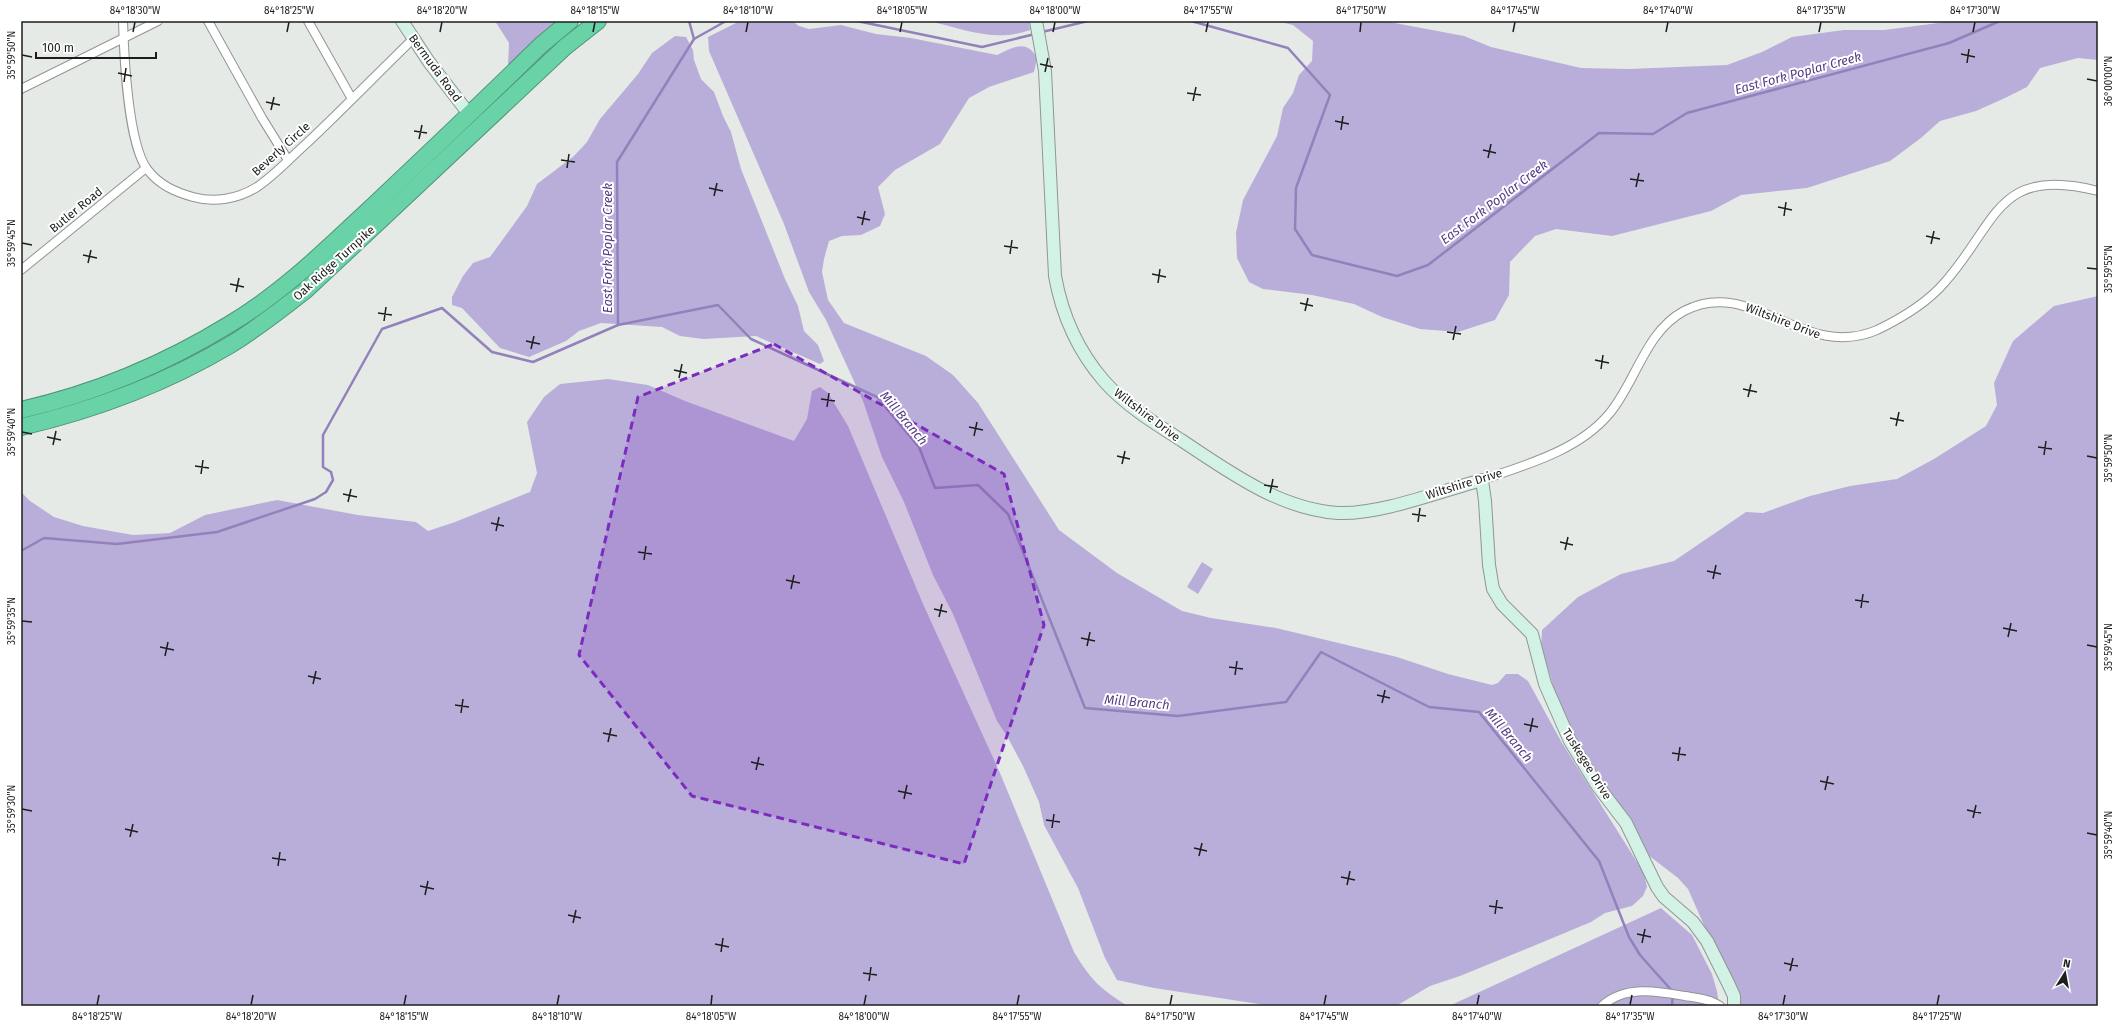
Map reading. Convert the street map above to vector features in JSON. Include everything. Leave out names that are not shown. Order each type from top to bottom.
[{"type":"highway","name":"Oak Ridge Turnpike","points":[[21,410],[77,396],[138,374],[231,324],[297,275],[470,114],[541,45],[570,21]]},
{"type":"highway","name":"Oak Ridge Turnpike","points":[[21,427],[105,403],[173,375],[230,344],[306,290],[565,47],[598,21]]},
{"type":"highway","points":[[470,114],[480,127]]},
{"type":"street","name":"Beverly Circle","points":[[123,21],[123,37],[132,123],[138,149],[146,168],[161,183],[176,192],[212,201],[231,198],[249,192],[263,182],[352,99],[413,39]]},
{"type":"street","points":[[21,89],[123,37],[158,21]]},
{"type":"street","points":[[208,21],[262,118],[288,160]]},
{"type":"street","points":[[308,21],[352,99]]},
{"type":"street","name":"Bermuda Road","points":[[402,21],[413,39],[470,114]]},
{"type":"street","name":"Wiltshire Drive","points":[[1037,23],[1045,78],[1053,262],[1058,294],[1072,333],[1080,347],[1114,391],[1161,427],[1237,476],[1273,496],[1310,509],[1339,513],[1368,511],[1482,480],[1572,444],[1595,427],[1609,414],[1628,388],[1657,334],[1666,324],[1684,311],[1702,304],[1731,303],[1751,308],[1810,333],[1824,337],[1848,338],[1863,335],[1878,329],[1917,306],[1934,293],[1952,273],[1991,216],[2013,197],[2026,190],[2053,184],[2070,185],[2098,191]]},
{"type":"street","name":"Butler Road","points":[[21,270],[146,168]]},
{"type":"street","name":"Tuskegee Drive","points":[[1482,480],[1486,501],[1489,565],[1493,589],[1502,604],[1532,634],[1545,684],[1570,741],[1597,785],[1626,823],[1657,887],[1664,897],[1693,922],[1707,941],[1734,996],[1734,1006]]},
{"type":"street","points":[[1602,1006],[1614,997],[1655,990],[1710,1001],[1720,1006]]},
{"type":"highlighted area","points":[[774,344],[1004,474],[1044,625],[964,864],[692,796],[579,655],[638,397]]},
{"type":"shaded area","points":[[495,21],[557,21],[508,66],[509,43]]},
{"type":"shaded area","points":[[740,21],[792,21],[799,26],[809,29],[841,25],[876,34],[911,38],[997,55],[1014,47],[1019,46],[1029,48],[1037,58],[1034,72],[989,87],[969,98],[940,144],[895,170],[878,187],[885,214],[880,226],[861,235],[842,236],[829,241],[822,272],[828,300],[844,323],[926,356],[953,375],[978,403],[1059,530],[1117,573],[1182,611],[1211,618],[1276,628],[1397,657],[1448,674],[1492,685],[1498,683],[1506,674],[1518,674],[1528,681],[1562,743],[1644,873],[1647,887],[1643,896],[1632,906],[1605,913],[1591,922],[1460,976],[1430,986],[1396,1006],[1272,1006],[1154,988],[1117,980],[1105,958],[1078,888],[1044,825],[1039,802],[1023,766],[997,721],[953,614],[933,575],[904,502],[882,457],[863,401],[826,320],[809,292],[784,224],[709,51],[708,37]]},
{"type":"shaded area","points":[[929,21],[1029,21],[1030,30],[1017,34],[992,35],[967,31]]},
{"type":"shaded area","points":[[1276,21],[1384,21],[1464,36],[1491,47],[1581,68],[1629,69],[1727,65],[1762,52],[1792,37],[1844,30],[1884,30],[1954,21],[2098,21],[2098,60],[2078,58],[2040,68],[2027,87],[1976,111],[1940,121],[1921,138],[1890,161],[1807,188],[1741,195],[1711,211],[1612,236],[1556,229],[1535,236],[1510,262],[1509,295],[1495,320],[1458,332],[1420,329],[1382,317],[1354,304],[1312,295],[1263,289],[1249,282],[1237,258],[1236,233],[1243,200],[1277,136],[1283,108],[1293,93],[1299,75],[1312,61],[1313,41],[1293,25]]},
{"type":"shaded area","points":[[675,36],[686,37],[693,50],[694,60],[701,79],[714,92],[731,132],[741,169],[785,279],[798,306],[804,331],[818,345],[824,361],[820,364],[756,336],[703,339],[680,336],[662,327],[601,323],[579,331],[566,341],[529,357],[500,348],[462,308],[452,305],[452,297],[463,276],[473,263],[490,257],[527,206],[537,184],[574,156],[587,142],[600,119],[638,74],[652,53]]},
{"type":"shaded area","points":[[2098,296],[2098,1006],[1740,1006],[1688,889],[1678,878],[1643,851],[1575,741],[1554,695],[1551,678],[1541,649],[1542,630],[1578,597],[1621,574],[1674,561],[1746,512],[1763,513],[1810,496],[1850,486],[1897,479],[1934,459],[1986,426],[1997,405],[1994,383],[2013,341],[2054,306]]},
{"type":"shaded area","points":[[608,379],[648,385],[685,401],[794,441],[807,419],[812,391],[820,387],[828,393],[848,426],[923,604],[1000,773],[1074,952],[1091,977],[1103,989],[1128,1006],[21,1006],[21,492],[30,501],[54,517],[83,526],[133,535],[170,533],[205,515],[277,500],[358,515],[416,522],[428,531],[455,522],[530,492],[537,473],[527,422],[544,397],[560,384]]},
{"type":"shaded area","points":[[1202,562],[1213,569],[1198,594],[1187,587]]},
{"type":"shaded area","points":[[1661,908],[1692,935],[1712,974],[1717,991],[1719,1006],[1449,1006]]},
{"type":"waterway","points":[[689,21],[694,39]]},
{"type":"waterway","name":"East Fork Poplar Creek","points":[[618,325],[617,162],[694,39],[726,21]]},
{"type":"waterway","name":"East Fork Poplar Creek","points":[[857,21],[982,47],[1035,34]]},
{"type":"waterway","name":"East Fork Poplar Creek","points":[[1042,32],[1088,21]]},
{"type":"waterway","name":"East Fork Poplar Creek","points":[[1191,21],[1288,48],[1330,95],[1296,188],[1295,229],[1312,255],[1397,276],[1428,265],[1599,133],[1653,134],[1687,113],[1949,43],[2000,21]]},
{"type":"waterway","name":"Mill Branch","points":[[21,551],[44,538],[117,544],[217,532],[315,499],[326,492],[333,480],[331,472],[323,467],[323,435],[382,329],[442,308],[492,352],[533,362],[618,325],[718,305],[751,339],[877,397],[919,447],[935,488],[978,485],[1008,514],[1085,708],[1178,716],[1286,702],[1321,652],[1429,707],[1479,712],[1599,861],[1629,937],[1640,955],[1673,992],[1672,1006]]}]
